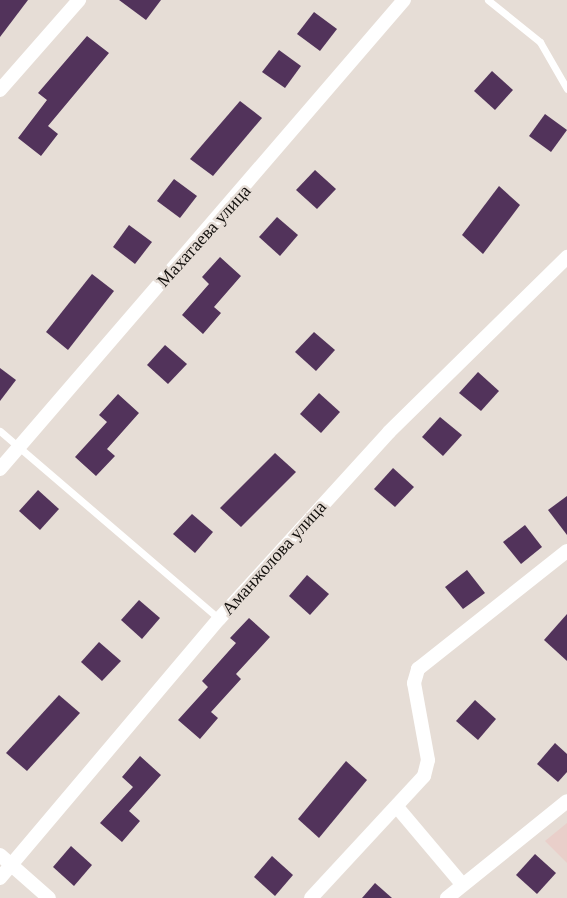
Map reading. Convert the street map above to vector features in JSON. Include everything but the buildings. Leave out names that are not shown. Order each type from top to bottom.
[{"type":"street","points":[[0,90],[79,0]]},
{"type":"street","name":"Махатаева улица","points":[[0,469],[404,0]]},
{"type":"street","name":"Аманжолова улица","points":[[0,878],[219,619],[389,432],[567,257]]},
{"type":"street","points":[[311,898],[398,807],[424,776],[428,760],[416,710],[414,683],[418,669],[567,551]]},
{"type":"street","points":[[447,898],[567,801]]},
{"type":"street","points":[[398,807],[462,884]]},
{"type":"street","points":[[0,855],[49,898]]},
{"type":"lane","points":[[488,0],[540,42],[567,89]]},
{"type":"lane","points":[[0,431],[219,619]]},
{"type":"shaded area","points":[[567,823],[567,863],[545,841]]}]
